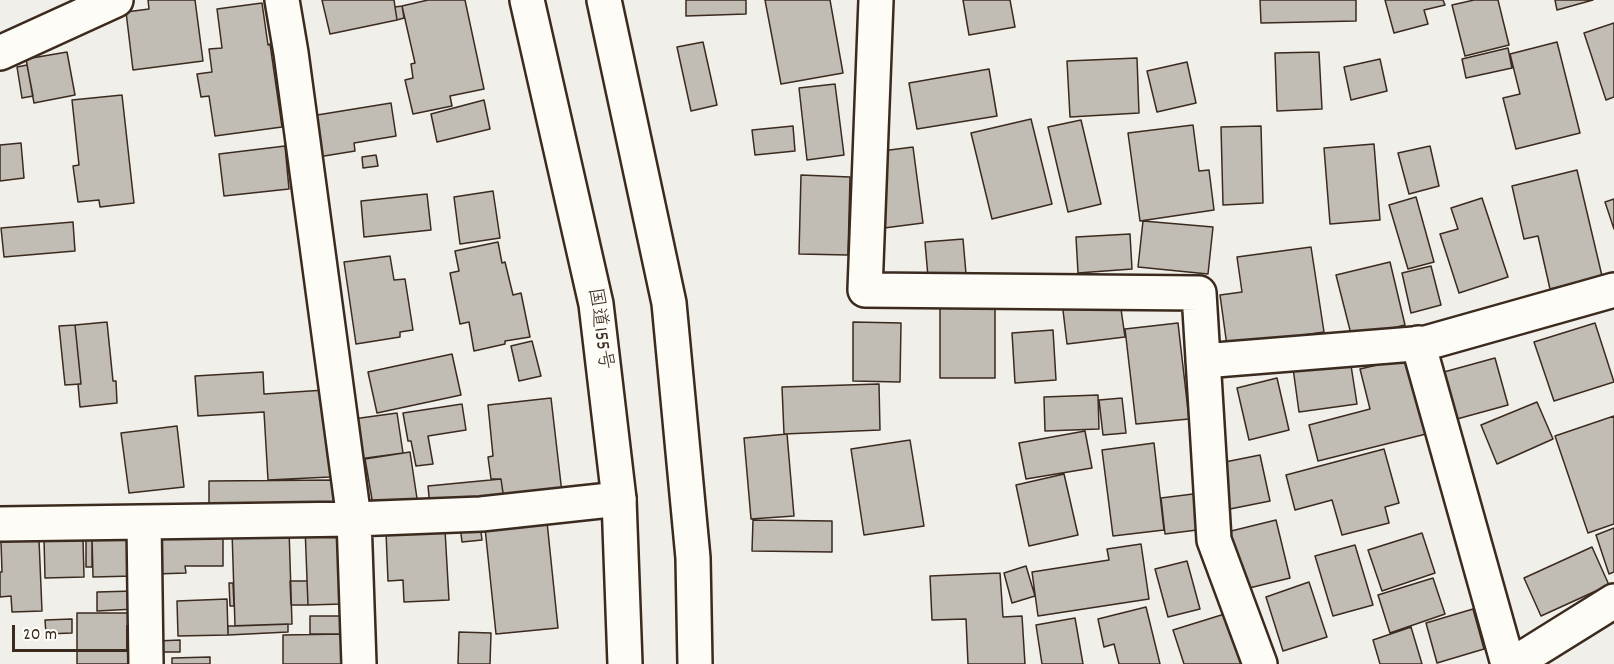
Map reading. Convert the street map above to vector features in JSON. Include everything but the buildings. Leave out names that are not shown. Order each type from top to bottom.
[{"type":"main road","points":[[0,53],[116,0]]},
{"type":"main road","points":[[282,0],[354,519],[359,664]]},
{"type":"main road","name":"国道155号","points":[[527,0],[596,304],[619,499],[624,664]]},
{"type":"main road","points":[[604,0],[669,303],[693,558],[695,664]]},
{"type":"main road","points":[[876,0],[865,290],[1199,293],[1214,540],[1260,664]]},
{"type":"main road","points":[[1203,361],[1426,343],[1614,290]]},
{"type":"main road","points":[[1418,344],[1508,664]]},
{"type":"main road","points":[[0,524],[354,519],[482,514],[619,499]]},
{"type":"main road","points":[[144,522],[146,664]]},
{"type":"main road","points":[[1513,664],[1614,601]]}]
